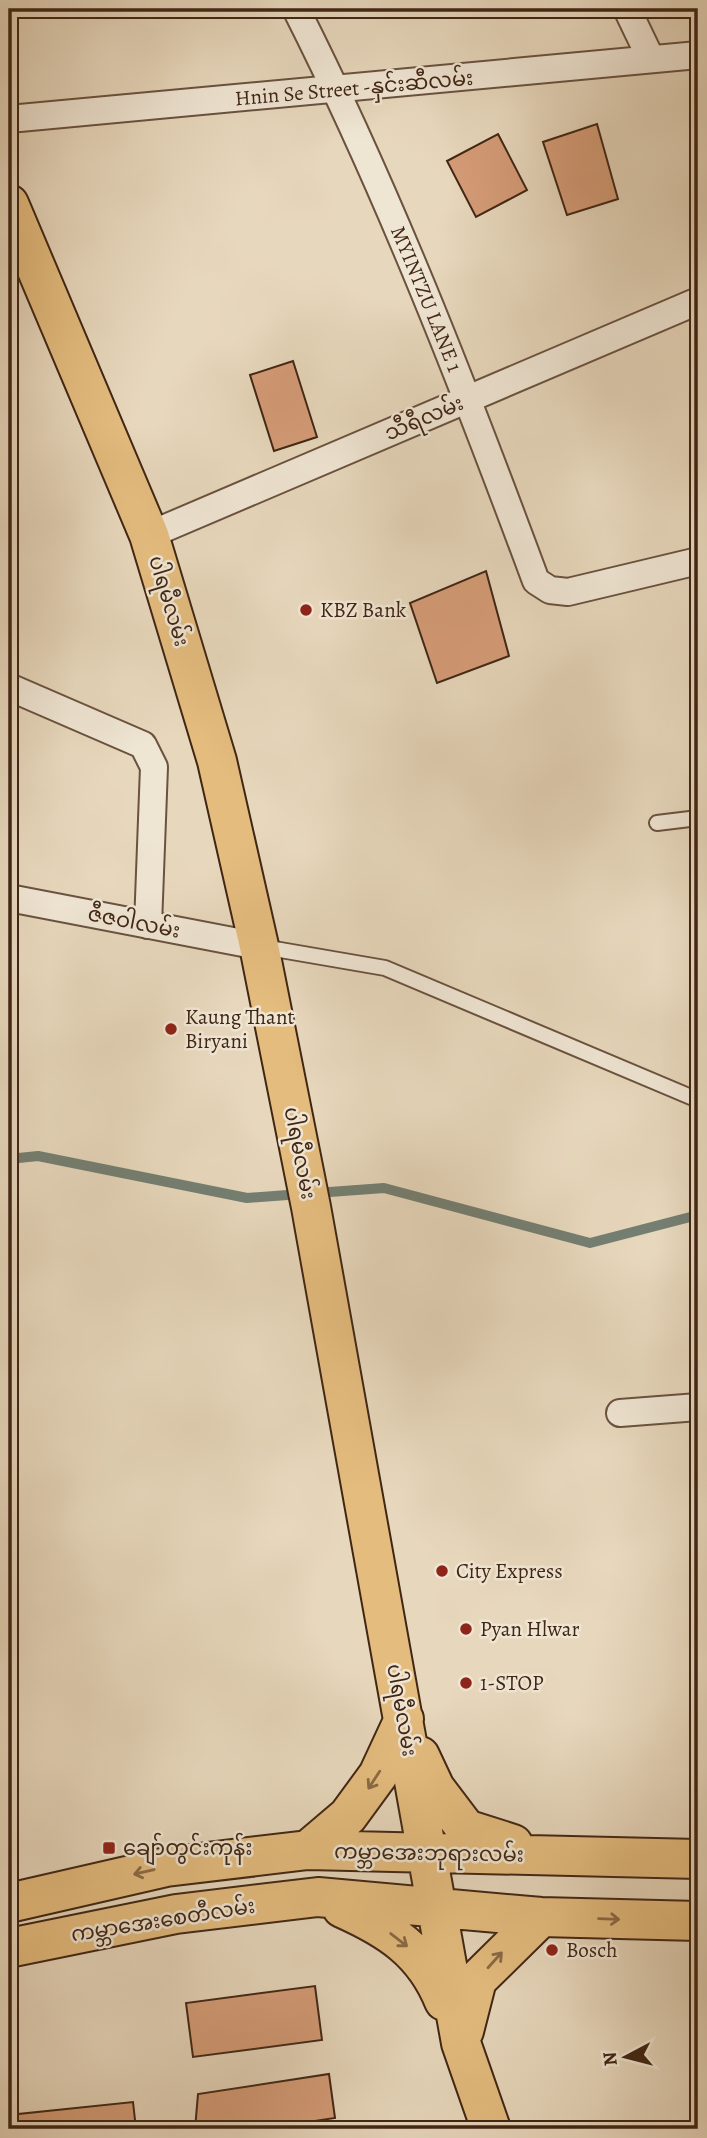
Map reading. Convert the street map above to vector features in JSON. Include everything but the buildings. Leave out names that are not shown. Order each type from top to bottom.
[{"type":"main road","name":"ပါရမီလမ်း","points":[[9,204],[149,535],[217,761],[260,946],[311,1208],[461,2043],[491,2129]]},
{"type":"main road","points":[[9,1903],[166,1867],[309,1850],[348,1816],[363,1796],[378,1775],[404,1719]]},
{"type":"main road","points":[[404,1719],[435,1788],[466,1829],[549,1856]]},
{"type":"main road","name":"ကမ္ဘာအေးဘုရားလမ်း","points":[[309,1850],[698,1859]]},
{"type":"main road","points":[[318,1897],[436,1910],[541,1917],[698,1921]]},
{"type":"main road","points":[[318,1897],[376,1923],[406,1945],[433,1974],[461,2043]]},
{"type":"main road","name":"ကမ္ဘာအေးစေတီလမ်း","points":[[9,1948],[176,1914],[318,1897]]},
{"type":"main road","points":[[461,2043],[477,1980],[541,1917]]},
{"type":"street","name":"MYINTZU LANE 1","points":[[296,9],[337,90],[468,399],[536,581],[550,590],[568,592],[698,561]]},
{"type":"street","points":[[627,9],[651,59]]},
{"type":"street","name":"Hnin Se Street -နှင်းဆီလမ်း","points":[[9,119],[698,55]]},
{"type":"street","name":"သီရီလမ်း","points":[[149,535],[698,301]]},
{"type":"street","points":[[9,687],[143,746],[154,767],[148,925]]},
{"type":"street","name":"ဇီဇဝါလမ်း","points":[[9,898],[260,946]]},
{"type":"street","points":[[620,1413],[698,1407]]},
{"type":"lane","points":[[657,823],[698,818]]},
{"type":"lane","points":[[260,946],[385,968],[698,1100]]},
{"type":"waterway","points":[[9,1159],[38,1156],[247,1198],[301,1194]]},
{"type":"waterway","points":[[316,1193],[384,1188],[590,1243],[698,1215]]},
{"type":"place","name":"KBZ Bank","points":[[306,610]]},
{"type":"place","name":"Kaung Thant Biryani","points":[[171,1029]]},
{"type":"place","name":"City Express","points":[[442,1571]]},
{"type":"place","name":"Pyan Hlwar","points":[[466,1629]]},
{"type":"place","name":"1-STOP","points":[[466,1683]]},
{"type":"place","name":"ချော်တွင်းကုန်း","points":[[109,1848]]},
{"type":"place","name":"Bosch","points":[[552,1950]]}]
